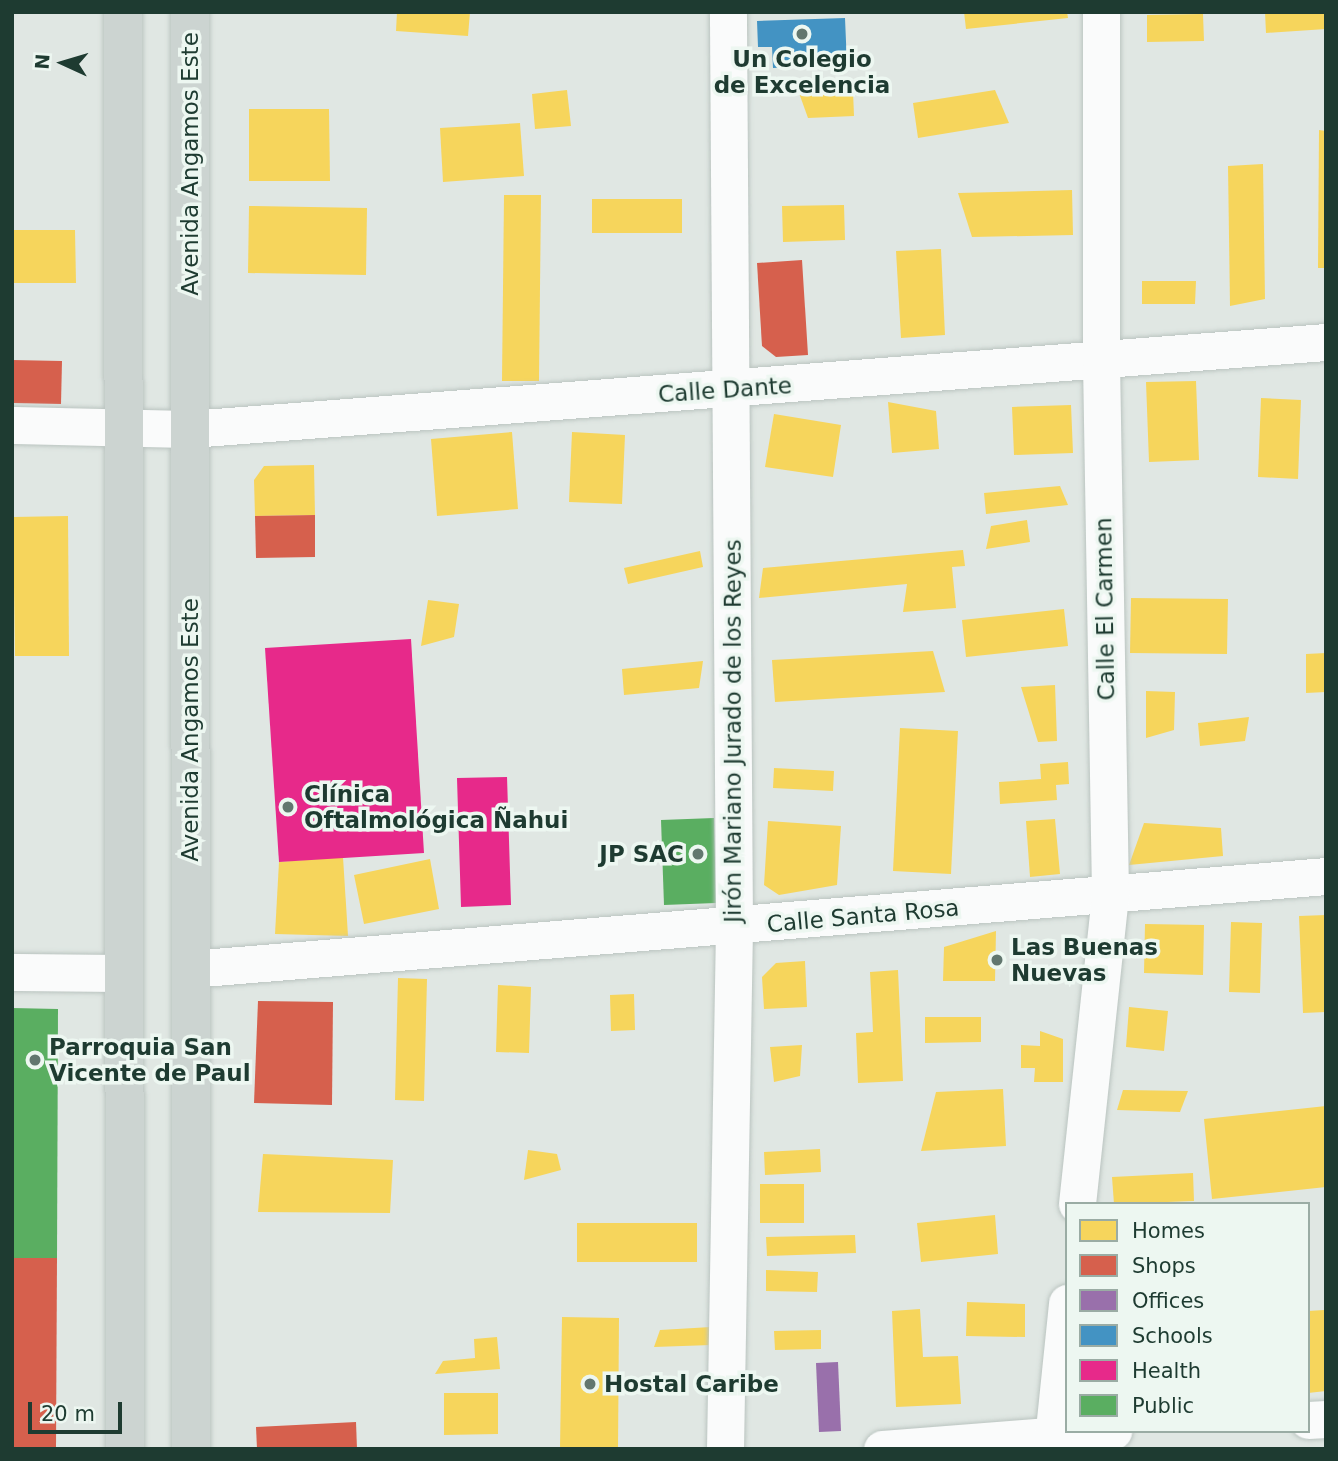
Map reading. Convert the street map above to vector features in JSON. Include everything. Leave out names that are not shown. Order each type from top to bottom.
[{"type":"main road","points":[[123,12],[125,1449]]},
{"type":"main road","name":"Avenida Angamos Este","points":[[190,12],[191,1449]]},
{"type":"street","name":"Jirón Mariano Jurado de los Reyes","points":[[725,1449],[734,926],[733,390],[728,12]]},
{"type":"street","name":"Calle El Carmen","points":[[1077,1202],[1110,893],[1101,360],[1101,12]]},
{"type":"street","name":"Calle Dante","points":[[12,425],[190,429],[733,390],[1326,342]]},
{"type":"street","name":"Calle Santa Rosa","points":[[190,969],[1326,876]]},
{"type":"street","points":[[12,972],[124,973]]},
{"type":"street","points":[[1052,1442],[1065,1322]]},
{"type":"street","points":[[882,1449],[1052,1442],[1101,1433]]},
{"type":"building: Homes","points":[[397,12],[470,12],[468,36],[396,31]]},
{"type":"building: Homes","points":[[964,12],[1067,12],[1068,18],[966,29]]},
{"type":"building: Homes","points":[[1265,12],[1326,12],[1326,29],[1266,33]]},
{"type":"building: Homes","points":[[1203,14],[1204,41],[1147,42],[1147,15]]},
{"type":"building: Homes","points":[[567,90],[571,126],[535,129],[532,94]]},
{"type":"building: Homes","points":[[995,90],[1009,123],[918,138],[913,103]]},
{"type":"building: Homes","points":[[853,91],[854,116],[808,118],[799,93]]},
{"type":"building: Homes","points":[[249,109],[329,109],[330,181],[249,181]]},
{"type":"building: Homes","points":[[520,123],[524,176],[443,182],[440,128]]},
{"type":"building: Homes","points":[[1319,130],[1326,131],[1326,268],[1318,268]]},
{"type":"building: Homes","points":[[1263,164],[1265,299],[1230,306],[1228,166]]},
{"type":"building: Homes","points":[[1072,190],[1073,235],[972,237],[958,193]]},
{"type":"building: Homes","points":[[504,195],[541,195],[539,381],[502,381]]},
{"type":"building: Homes","points":[[592,199],[682,199],[682,233],[592,233]]},
{"type":"building: Homes","points":[[844,205],[845,240],[783,242],[782,206]]},
{"type":"building: Homes","points":[[249,206],[367,208],[366,275],[248,273]]},
{"type":"building: Homes","points":[[12,230],[75,230],[76,283],[12,283]]},
{"type":"building: Homes","points":[[941,249],[945,335],[901,338],[896,251]]},
{"type":"building: Homes","points":[[1142,281],[1196,281],[1195,304],[1142,304]]},
{"type":"building: Homes","points":[[1196,381],[1199,460],[1149,462],[1146,382]]},
{"type":"building: Homes","points":[[1261,398],[1301,400],[1298,479],[1258,477]]},
{"type":"building: Homes","points":[[888,402],[936,411],[939,449],[892,453]]},
{"type":"building: Homes","points":[[1071,405],[1073,453],[1014,455],[1012,407]]},
{"type":"building: Homes","points":[[774,414],[841,425],[833,477],[765,467]]},
{"type":"building: Homes","points":[[512,432],[518,509],[437,516],[431,439]]},
{"type":"building: Homes","points":[[572,432],[625,435],[622,504],[569,502]]},
{"type":"building: Homes","points":[[314,465],[315,515],[255,516],[254,480],[264,466]]},
{"type":"building: Homes","points":[[1060,486],[1068,505],[986,514],[984,493]]},
{"type":"building: Homes","points":[[68,516],[69,656],[15,656],[13,517]]},
{"type":"building: Homes","points":[[1027,520],[1030,542],[986,549],[991,526]]},
{"type":"building: Homes","points":[[963,550],[965,566],[952,567],[956,608],[903,612],[907,584],[759,598],[763,568]]},
{"type":"building: Homes","points":[[700,551],[703,567],[628,584],[624,568]]},
{"type":"building: Homes","points":[[1131,598],[1228,599],[1227,654],[1130,653]]},
{"type":"building: Homes","points":[[428,600],[459,604],[454,637],[421,646]]},
{"type":"building: Homes","points":[[1064,609],[1068,646],[966,657],[962,620]]},
{"type":"building: Homes","points":[[933,651],[945,692],[775,702],[772,660]]},
{"type":"building: Homes","points":[[1326,653],[1326,692],[1306,693],[1306,654]]},
{"type":"building: Homes","points":[[703,661],[699,688],[624,695],[622,669]]},
{"type":"building: Homes","points":[[1055,685],[1057,741],[1038,742],[1021,687]]},
{"type":"building: Homes","points":[[1146,691],[1175,692],[1174,730],[1146,738]]},
{"type":"building: Homes","points":[[1249,717],[1245,741],[1200,746],[1198,723]]},
{"type":"building: Homes","points":[[900,728],[958,731],[951,874],[893,871]]},
{"type":"building: Homes","points":[[1068,762],[1069,784],[1056,785],[1057,800],[1000,804],[999,782],[1041,779],[1040,764]]},
{"type":"building: Homes","points":[[774,768],[834,771],[833,791],[773,788]]},
{"type":"building: Homes","points":[[1055,819],[1060,874],[1030,877],[1026,821]]},
{"type":"building: Homes","points":[[768,821],[841,826],[837,885],[779,895],[764,885]]},
{"type":"building: Homes","points":[[1144,823],[1221,828],[1223,856],[1129,865]]},
{"type":"building: Homes","points":[[343,857],[348,936],[275,934],[279,862]]},
{"type":"building: Homes","points":[[430,859],[439,909],[364,924],[354,875]]},
{"type":"building: Homes","points":[[1326,915],[1326,1012],[1303,1013],[1299,916]]},
{"type":"building: Homes","points":[[1231,922],[1262,923],[1260,993],[1229,992]]},
{"type":"building: Homes","points":[[1145,924],[1204,925],[1203,975],[1144,973]]},
{"type":"building: Homes","points":[[996,931],[995,981],[943,981],[944,947]]},
{"type":"building: Homes","points":[[805,961],[807,1007],[764,1009],[762,977],[776,963]]},
{"type":"building: Homes","points":[[898,970],[903,1081],[858,1083],[856,1033],[873,1032],[870,972]]},
{"type":"building: Homes","points":[[398,978],[427,979],[424,1101],[395,1100]]},
{"type":"building: Homes","points":[[498,985],[531,987],[529,1053],[496,1052]]},
{"type":"building: Homes","points":[[634,994],[635,1030],[611,1031],[610,995]]},
{"type":"building: Homes","points":[[1129,1007],[1168,1011],[1164,1051],[1126,1047]]},
{"type":"building: Homes","points":[[925,1017],[981,1017],[981,1042],[925,1043]]},
{"type":"building: Homes","points":[[1040,1031],[1063,1039],[1063,1082],[1034,1082],[1035,1068],[1021,1068],[1021,1045],[1040,1046]]},
{"type":"building: Homes","points":[[802,1045],[800,1076],[774,1082],[770,1047]]},
{"type":"building: Homes","points":[[1003,1089],[1006,1146],[921,1151],[936,1092]]},
{"type":"building: Homes","points":[[1123,1090],[1188,1091],[1180,1112],[1117,1110]]},
{"type":"building: Homes","points":[[1326,1106],[1326,1187],[1212,1199],[1204,1119]]},
{"type":"building: Homes","points":[[820,1149],[821,1172],[765,1175],[764,1152]]},
{"type":"building: Homes","points":[[528,1150],[557,1154],[561,1170],[524,1180]]},
{"type":"building: Homes","points":[[263,1154],[393,1160],[390,1213],[258,1212]]},
{"type":"building: Homes","points":[[1193,1173],[1194,1201],[1114,1202],[1112,1177]]},
{"type":"building: Homes","points":[[760,1184],[804,1184],[804,1223],[760,1223]]},
{"type":"building: Homes","points":[[995,1215],[998,1254],[921,1262],[917,1223]]},
{"type":"building: Homes","points":[[577,1223],[697,1223],[697,1262],[577,1262]]},
{"type":"building: Homes","points":[[855,1235],[856,1253],[767,1256],[766,1237]]},
{"type":"building: Homes","points":[[766,1270],[818,1272],[817,1292],[766,1291]]},
{"type":"building: Homes","points":[[967,1302],[1025,1304],[1025,1337],[966,1336]]},
{"type":"building: Homes","points":[[920,1309],[923,1357],[958,1356],[961,1404],[896,1407],[892,1311]]},
{"type":"building: Homes","points":[[1324,1310],[1326,1391],[1310,1393],[1310,1311]]},
{"type":"building: Homes","name":"Hostal Caribe","points":[[562,1317],[619,1318],[618,1449],[560,1449]]},
{"type":"building: Homes","points":[[711,1327],[711,1345],[654,1347],[660,1330]]},
{"type":"building: Homes","points":[[821,1330],[821,1349],[775,1350],[774,1331]]},
{"type":"building: Homes","points":[[497,1337],[500,1369],[435,1374],[443,1361],[475,1358],[474,1339]]},
{"type":"building: Homes","points":[[444,1393],[498,1393],[498,1434],[444,1435]]},
{"type":"building: Shops","points":[[802,260],[808,355],[776,357],[762,346],[757,263]]},
{"type":"building: Shops","points":[[12,360],[62,361],[61,404],[12,403]]},
{"type":"building: Shops","points":[[315,515],[315,557],[256,558],[255,516]]},
{"type":"building: Shops","points":[[258,1001],[333,1002],[332,1105],[254,1103]]},
{"type":"building: Shops","points":[[12,1258],[57,1258],[56,1449],[12,1449]]},
{"type":"building: Shops","points":[[356,1422],[357,1449],[257,1449],[256,1427]]},
{"type":"building: Offices","points":[[838,1362],[841,1431],[819,1432],[816,1363]]},
{"type":"building: Schools","name":"Un Colegio de Excelencia","points":[[845,18],[847,65],[773,68],[772,47],[758,47],[757,21]]},
{"type":"building: Health","points":[[411,639],[424,853],[279,862],[265,648]]},
{"type":"building: Health","points":[[507,777],[511,905],[461,907],[457,778]]},
{"type":"building: Public","points":[[714,818],[716,903],[664,905],[661,820]]},
{"type":"building: Public","points":[[12,1008],[58,1009],[57,1258],[12,1258]]},
{"type":"place","name":"Un Colegio de Excelencia","points":[[802,34]]},
{"type":"place","name":"Clínica Oftalmológica Ñahui","points":[[288,807]]},
{"type":"place","name":"JP SAC","points":[[698,854]]},
{"type":"place","name":"Las Buenas Nuevas","points":[[997,960]]},
{"type":"place","name":"Parroquia San Vicente de Paul","points":[[35,1060]]},
{"type":"place","name":"Hostal Caribe","points":[[590,1384]]}]
